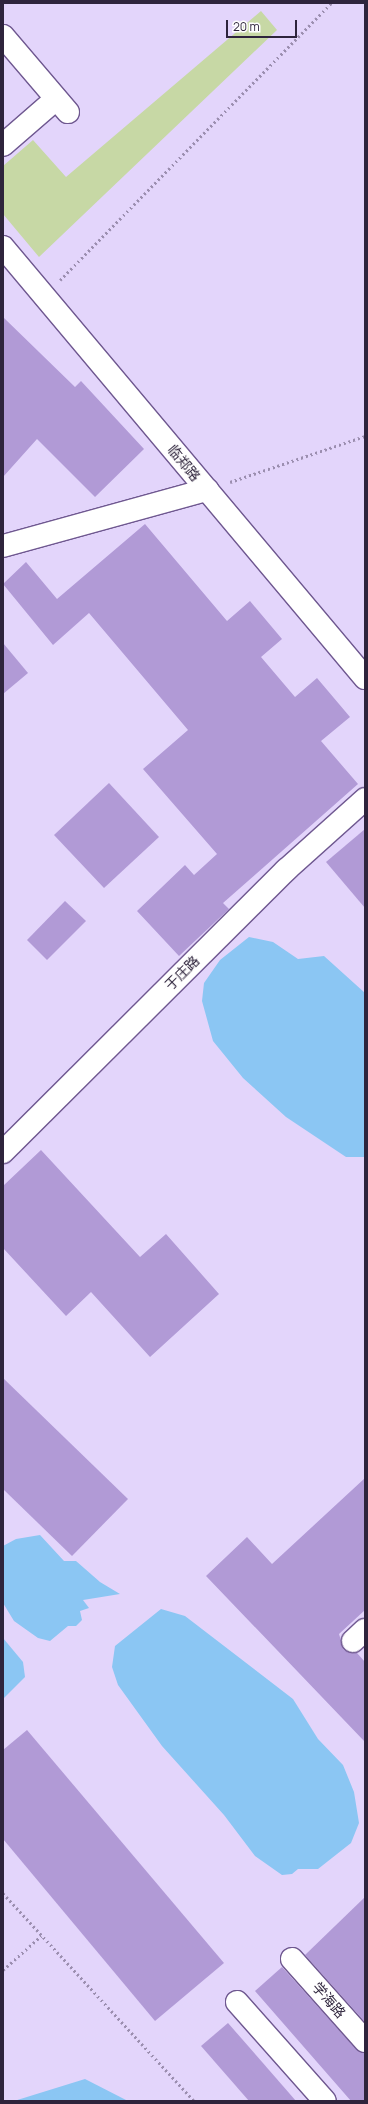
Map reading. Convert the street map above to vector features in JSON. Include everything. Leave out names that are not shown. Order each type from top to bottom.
[{"type":"street","points":[[3,36],[62,106],[3,145]]},
{"type":"street","name":"临郑路","points":[[3,247],[365,678]]},
{"type":"street","points":[[3,546],[207,490]]},
{"type":"street","name":"于庄路","points":[[3,1152],[286,870],[365,799]]},
{"type":"street","name":"学海路","points":[[292,1959],[365,2042]]},
{"type":"street","points":[[237,2002],[325,2101]]},
{"type":"path","points":[[44,296],[331,3]]},
{"type":"path","points":[[207,490],[365,436]]},
{"type":"path","points":[[3,1893],[194,2101]]},
{"type":"path","points":[[3,1970],[41,1936]]},
{"type":"green space","points":[[261,11],[277,30],[39,257],[3,214],[3,166],[33,140],[66,177]]},
{"type":"water","points":[[249,937],[273,942],[298,959],[324,956],[365,993],[365,1157],[346,1157],[286,1117],[243,1078],[213,1041],[202,1001],[204,983],[220,960]]},
{"type":"water","points":[[40,1535],[64,1561],[76,1561],[100,1582],[120,1594],[83,1600],[89,1608],[80,1611],[82,1620],[76,1626],[68,1626],[50,1641],[38,1638],[14,1621],[3,1603],[3,1546],[16,1539]]},
{"type":"water","points":[[161,1609],[185,1616],[293,1699],[318,1739],[343,1765],[354,1792],[359,1823],[351,1843],[318,1869],[298,1869],[292,1874],[282,1875],[255,1856],[224,1815],[162,1746],[118,1685],[112,1667],[115,1646]]},
{"type":"water","points":[[3,1638],[23,1662],[25,1677],[3,1699]]},
{"type":"water","points":[[85,2079],[128,2101],[14,2101]]},
{"type":"building","points":[[3,317],[75,387],[81,381],[144,449],[95,497],[37,439],[3,477]]},
{"type":"building","points":[[145,524],[227,621],[250,601],[282,639],[261,657],[295,697],[317,678],[350,717],[321,741],[358,784],[223,903],[229,909],[179,956],[137,911],[185,865],[194,875],[217,854],[143,769],[188,730],[89,613],[53,645],[3,584],[26,562],[57,599]]},
{"type":"building","points":[[3,643],[28,673],[3,694]]},
{"type":"building","points":[[109,783],[159,837],[104,888],[54,835]]},
{"type":"building","points":[[365,829],[365,908],[326,862]]},
{"type":"building","points":[[65,901],[86,921],[47,960],[27,940]]},
{"type":"building","points":[[41,1150],[140,1257],[166,1234],[219,1294],[150,1357],[91,1292],[66,1316],[3,1248],[3,1186]]},
{"type":"building","points":[[3,1378],[128,1499],[72,1556],[3,1489]]},
{"type":"building","points":[[365,1478],[365,1610],[339,1634],[344,1650],[357,1653],[365,1662],[365,1742],[206,1576],[247,1537],[272,1564]]},
{"type":"building","points":[[27,1730],[224,1963],[155,2021],[3,1839],[3,1750]]},
{"type":"building","points":[[365,1897],[365,2022],[305,1955]]},
{"type":"building","points":[[282,1967],[356,2049],[365,2053],[365,2101],[351,2101],[255,1991]]},
{"type":"building","points":[[228,2023],[296,2101],[249,2101],[201,2046]]}]
